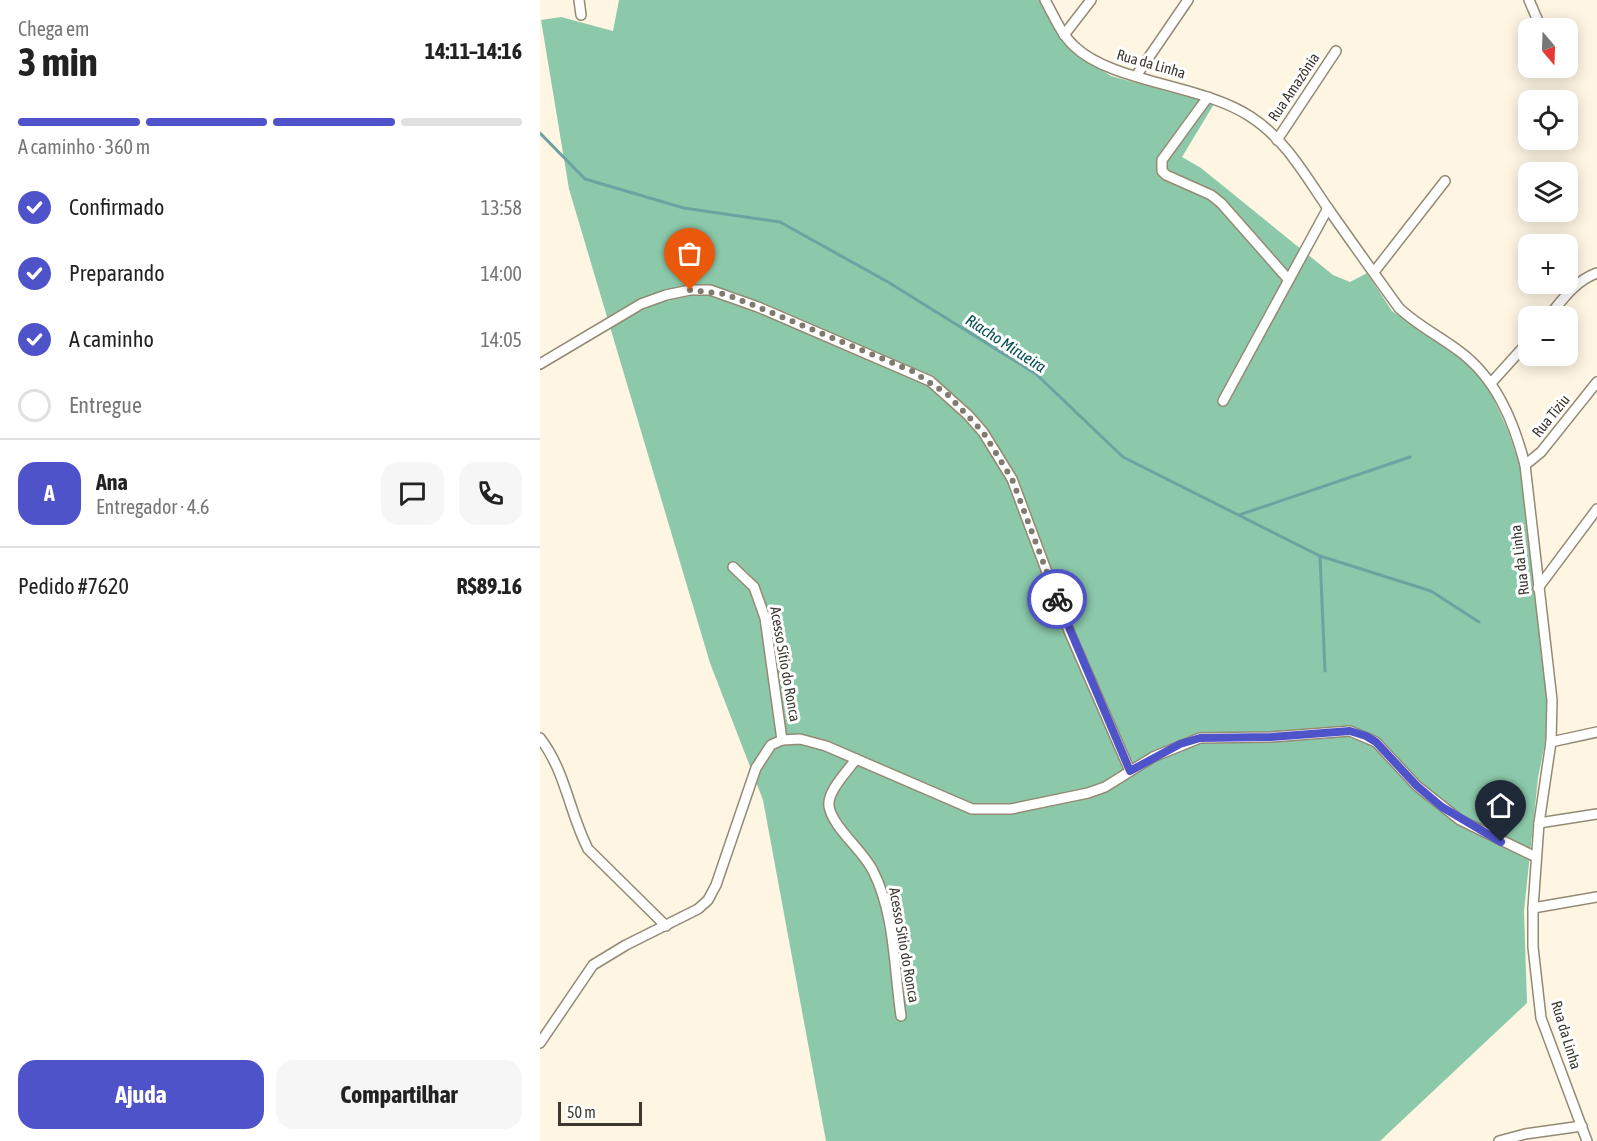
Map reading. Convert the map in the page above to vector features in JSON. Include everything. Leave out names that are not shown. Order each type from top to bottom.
[{"type":"street","points":[[579,0],[581,15]]},
{"type":"street","name":"Rua da Linha","points":[[1046,0],[1064,35],[1080,52],[1094,60],[1136,75],[1208,96],[1252,117],[1277,140],[1410,319],[1460,351],[1491,383],[1519,442],[1525,465],[1550,677],[1551,742],[1536,857],[1533,947],[1541,1018],[1587,1141]]},
{"type":"street","points":[[1064,35],[1092,0]]},
{"type":"street","points":[[1136,75],[1188,0]]},
{"type":"street","points":[[1529,0],[1537,18]]},
{"type":"street","name":"Rua Amazônia","points":[[1277,140],[1336,51]]},
{"type":"street","points":[[1208,96],[1162,160],[1162,171],[1221,203],[1288,279]]},
{"type":"street","points":[[1374,272],[1445,181]]},
{"type":"street","points":[[1223,400],[1328,208]]},
{"type":"street","points":[[1557,306],[1584,278],[1597,273]]},
{"type":"street","points":[[540,364],[641,304],[678,292],[710,290],[758,307],[930,381],[968,415],[983,432],[1012,479],[1069,632],[1130,771]]},
{"type":"street","points":[[1491,383],[1518,353]]},
{"type":"street","name":"Rua Tiziu","points":[[1525,465],[1541,452],[1597,382]]},
{"type":"street","points":[[1538,588],[1597,509]]},
{"type":"street","name":"Acesso Sítio do Ronca","points":[[733,567],[754,587],[765,618],[782,740]]},
{"type":"street","points":[[540,1043],[592,965],[698,909],[708,900],[716,885],[756,768],[771,745],[782,740],[800,739],[856,759],[972,809],[993,811],[1088,793],[1105,787],[1180,744],[1200,738],[1271,737],[1350,731],[1376,742],[1417,786],[1460,820],[1536,857]]},
{"type":"street","points":[[1551,742],[1597,732]]},
{"type":"street","points":[[540,738],[561,772],[580,833],[588,849],[666,926]]},
{"type":"street","name":"Acesso Sitio do Ronca","points":[[856,759],[832,793],[829,807],[836,822],[863,854],[880,887],[889,925],[901,1016]]},
{"type":"street","points":[[1539,823],[1597,814]]},
{"type":"street","points":[[1533,908],[1597,897]]},
{"type":"street","points":[[1499,1141],[1525,1134],[1582,1126]]},
{"type":"green space","points":[[619,0],[1043,0],[1076,53],[1111,76],[1214,104],[1182,157],[1201,168],[1333,275],[1350,282],[1367,273],[1392,311],[1461,358],[1487,384],[1509,433],[1521,469],[1547,698],[1546,738],[1538,778],[1524,911],[1527,1003],[1380,1141],[826,1141],[763,800],[710,663],[569,189],[541,20],[561,17],[613,31]]},
{"type":"waterway","name":"Riacho Mirueira","points":[[540,133],[585,179],[684,208],[780,222],[888,282],[1036,374],[1123,457],[1320,556],[1431,591],[1479,622]]},
{"type":"waterway","points":[[1239,515],[1410,457]]},
{"type":"waterway","points":[[1320,556],[1325,671]]},
{"type":"way so far","points":[[690,290],[710,290],[758,307],[912,371],[947,394],[983,432],[1012,479],[1044,559],[1057,599]]},
{"type":"route","points":[[1057,599],[1069,632],[1130,771],[1152,757],[1200,738],[1221,735],[1271,737],[1350,731],[1376,742],[1417,786],[1442,807],[1460,820],[1501,842]]}]
